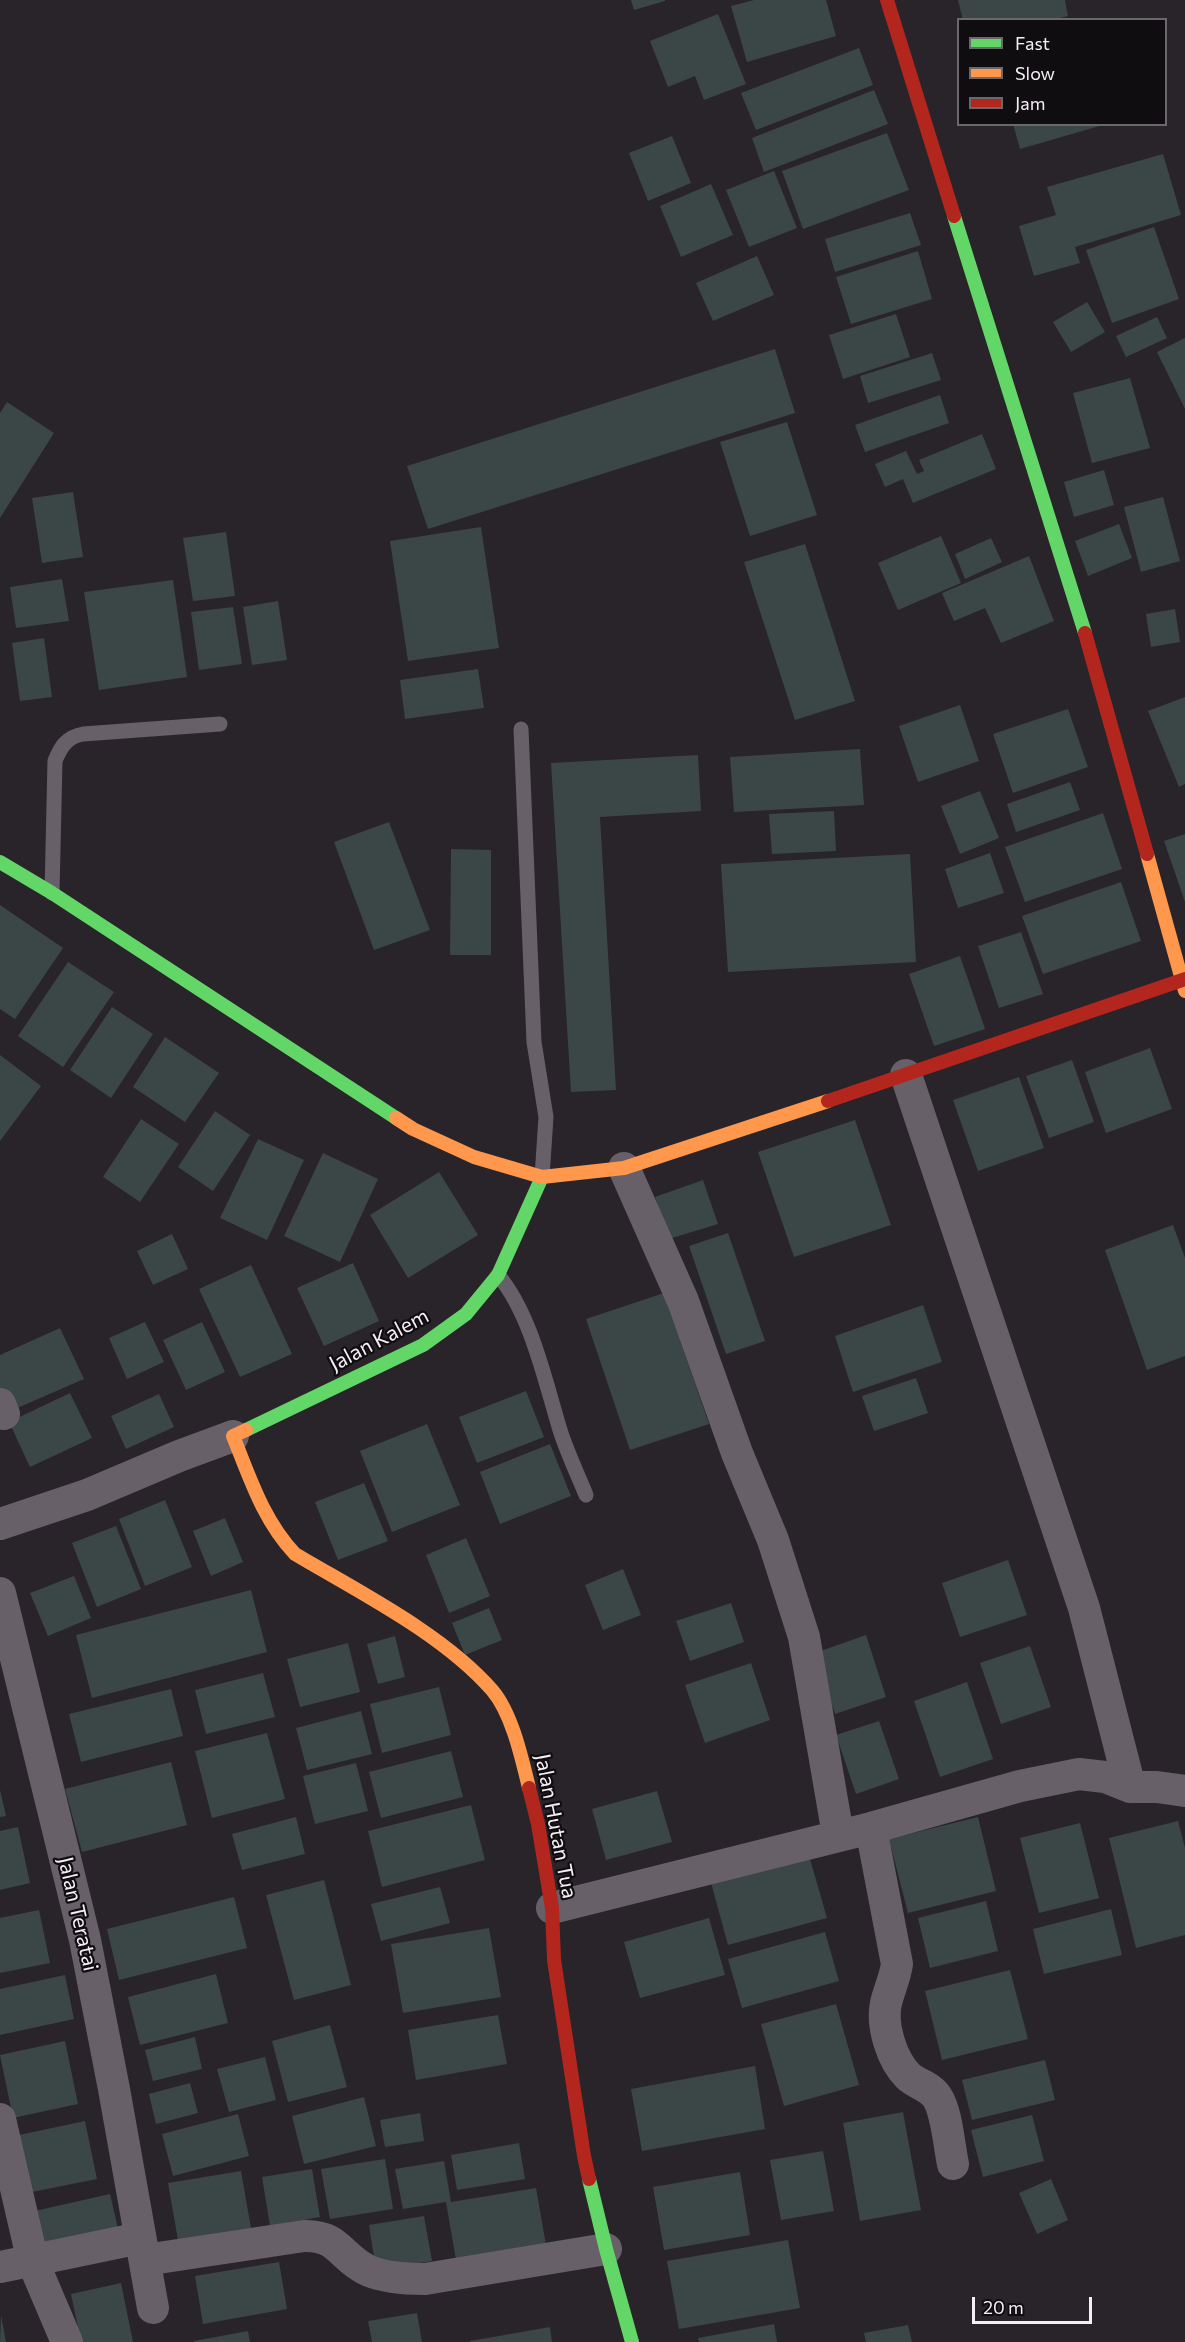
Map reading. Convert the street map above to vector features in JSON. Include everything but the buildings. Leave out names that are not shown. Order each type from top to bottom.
[{"type":"street","points":[[0,862],[52,893],[412,1130],[474,1157],[542,1177],[624,1168],[1184,983],[1092,657],[887,0]]},
{"type":"street","points":[[906,1075],[1084,1608],[1130,1787]]},
{"type":"street","points":[[624,1168],[683,1301],[737,1453],[773,1540],[804,1638],[838,1835]]},
{"type":"street","name":"Jalan Kalem","points":[[232,1436],[423,1345],[466,1314],[498,1275],[542,1177]]},
{"type":"street","points":[[0,1524],[87,1496],[232,1436]]},
{"type":"street","name":"Jalan Hutan Tua","points":[[232,1436],[266,1516],[285,1546],[408,1622],[451,1652],[493,1691],[512,1727],[522,1757],[538,1824],[552,1908],[554,1960],[584,2156],[606,2249],[632,2342]]},
{"type":"street","name":"Jalan Teratai","points":[[0,1593],[85,1940],[153,2307]]},
{"type":"street","points":[[552,1908],[871,1828],[1020,1786],[1079,1774],[1105,1777],[1130,1787],[1157,1787],[1185,1791]]},
{"type":"street","points":[[871,1828],[897,1964],[894,1983],[886,2005],[887,2033],[894,2060],[909,2078],[929,2088],[938,2097],[953,2164]]},
{"type":"street","points":[[0,2119],[33,2262],[67,2342]]},
{"type":"street","points":[[0,2267],[142,2249],[319,2236],[330,2241],[368,2271],[405,2279],[425,2279],[606,2249]]},
{"type":"lane","points":[[52,893],[55,761],[60,748],[66,741],[83,734],[220,724]]},
{"type":"lane","points":[[521,729],[534,1042],[546,1117],[542,1177]]},
{"type":"lane","points":[[498,1275],[512,1292],[546,1381],[561,1432],[586,1495]]},
{"type":"traffic: fast","points":[[954,216],[1085,633]]},
{"type":"traffic: fast","points":[[0,862],[52,893],[396,1118]]},
{"type":"traffic: fast","points":[[246,1430],[423,1345],[466,1314],[498,1275],[542,1177]]},
{"type":"traffic: fast","points":[[589,2179],[632,2342]]},
{"type":"traffic: slow","points":[[1147,854],[1185,991]]},
{"type":"traffic: slow","points":[[396,1118],[413,1129],[474,1157],[542,1177],[624,1168],[828,1101]]},
{"type":"traffic: slow","points":[[246,1430],[233,1436],[258,1498],[284,1541],[295,1554],[425,1632],[450,1650],[492,1690],[511,1723],[529,1788]]},
{"type":"traffic: jam","points":[[887,0],[954,216]]},
{"type":"traffic: jam","points":[[1085,633],[1147,854]]},
{"type":"traffic: jam","points":[[828,1101],[1185,979]]},
{"type":"traffic: jam","points":[[529,1788],[538,1824],[552,1908],[554,1960],[589,2179]]}]
